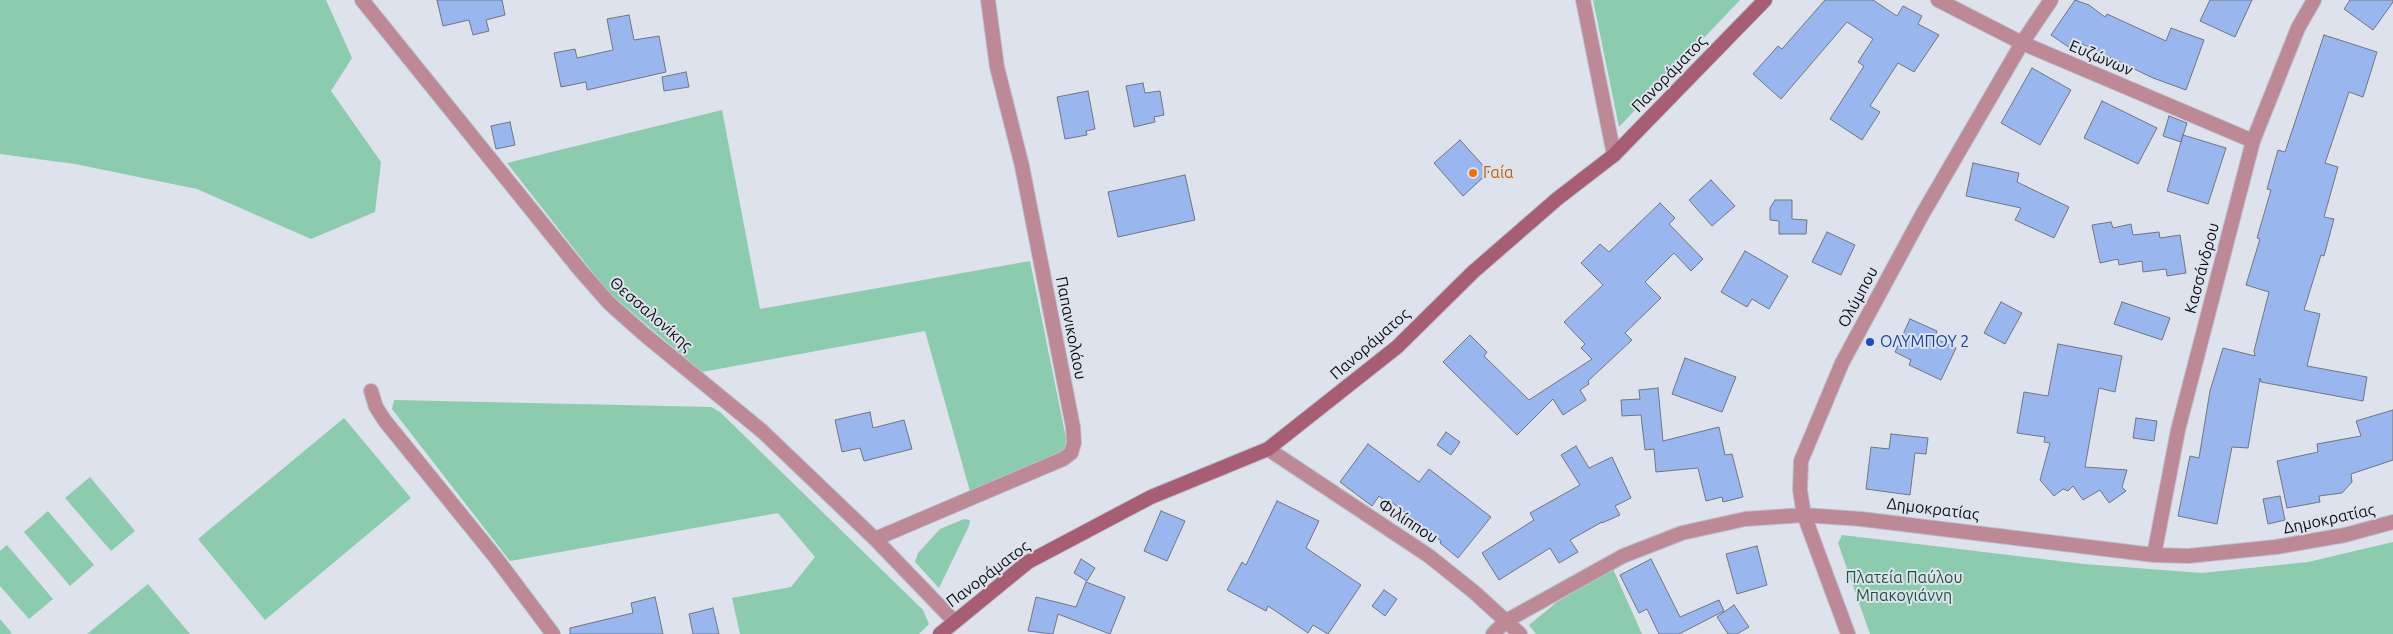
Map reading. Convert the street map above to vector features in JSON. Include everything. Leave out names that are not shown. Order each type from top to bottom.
[{"type":"main road","name":"Πανοράματος","points":[[940,634],[1028,562],[1151,497],[1268,449],[1397,346],[1472,272],[1614,154],[1765,0]]},
{"type":"street","name":"Θεσσαλονίκης","points":[[362,0],[603,297],[645,335],[762,431],[875,539],[954,621]]},
{"type":"street","name":"Παπανικολάου","points":[[875,539],[1063,459],[1071,453],[1074,443],[1073,427],[1022,166],[994,51],[988,0]]},
{"type":"street","points":[[1583,0],[1614,154]]},
{"type":"street","name":"Ευζώνων","points":[[1938,0],[2022,43],[2253,141]]},
{"type":"street","name":"Ολύμπου","points":[[1848,634],[1804,515],[1800,490],[1801,461],[1831,388],[1922,215],[2022,43],[2051,0]]},
{"type":"street","name":"Κασσάνδρου","points":[[2154,554],[2178,430],[2244,185],[2253,141],[2298,28],[2314,0]]},
{"type":"street","points":[[371,391],[385,421],[496,558],[553,634]]},
{"type":"street","name":"Φιλίππου","points":[[1268,449],[1429,556],[1520,634]]},
{"type":"street","name":"Δημοκρατίας","points":[[1492,634],[1506,621],[1623,556],[1666,538],[1726,522],[1804,515],[1894,522],[2154,554],[2195,556],[2243,552],[2321,540],[2393,522]]},
{"type":"green space","points":[[0,0],[326,0],[352,58],[331,91],[381,162],[375,212],[311,239],[197,189],[75,164],[0,154]]},
{"type":"green space","points":[[1593,0],[1740,0],[1619,127]]},
{"type":"green space","points":[[722,110],[760,309],[1030,261],[1066,438],[1065,453],[971,495],[925,331],[702,372],[607,291],[507,163]]},
{"type":"green space","points":[[394,400],[711,407],[720,412],[923,610],[929,624],[919,634],[740,634],[732,598],[791,587],[815,557],[778,513],[510,561],[392,409]]},
{"type":"green space","points":[[344,418],[411,498],[265,620],[198,539]]},
{"type":"green space","points":[[90,477],[135,531],[111,551],[65,498]]},
{"type":"green space","points":[[48,511],[94,565],[70,586],[24,532]]},
{"type":"green space","points":[[964,519],[970,520],[969,526],[939,588],[915,562],[918,553],[940,529]]},
{"type":"green space","name":"Πλατεία Παύλου Μπακογιάννη","points":[[1842,535],[2084,564],[2202,573],[2308,562],[2393,542],[2393,634],[1870,634],[1838,543]]},
{"type":"green space","points":[[7,545],[53,599],[29,619],[0,586],[0,551]]},
{"type":"green space","points":[[1613,569],[1642,634],[1536,634],[1529,625],[1557,602]]},
{"type":"green space","points":[[148,584],[190,634],[87,634]]},
{"type":"green space","points":[[0,619],[12,633],[0,634]]},
{"type":"building","points":[[437,0],[502,0],[505,15],[486,20],[489,31],[473,35],[469,20],[443,26]]},
{"type":"building","points":[[1825,0],[1873,0],[1897,16],[1903,6],[1922,16],[1918,24],[1939,35],[1914,72],[1898,63],[1870,106],[1880,112],[1862,140],[1830,119],[1864,66],[1858,62],[1873,39],[1847,22],[1781,99],[1753,74],[1778,46],[1782,49]]},
{"type":"building","points":[[2075,0],[2089,5],[2105,17],[2107,14],[2166,41],[2171,28],[2204,40],[2186,90],[2153,78],[2076,41],[2070,48],[2051,35]]},
{"type":"building","points":[[2210,0],[2252,0],[2235,37],[2200,21]]},
{"type":"building","points":[[2350,0],[2393,0],[2393,2],[2373,30],[2344,9]]},
{"type":"building","points":[[629,15],[634,40],[659,36],[666,72],[587,90],[586,82],[561,87],[554,53],[575,49],[577,58],[613,50],[607,19]]},
{"type":"building","points":[[2324,35],[2377,52],[2363,97],[2349,92],[2325,163],[2338,167],[2324,217],[2334,219],[2324,256],[2321,255],[2304,310],[2320,314],[2307,366],[2367,377],[2363,401],[2261,382],[2260,378],[2248,448],[2232,447],[2217,524],[2178,516],[2190,456],[2199,458],[2210,391],[2223,348],[2255,356],[2254,351],[2269,292],[2246,285],[2260,239],[2257,238],[2271,190],[2267,189],[2278,150],[2285,152]]},
{"type":"building","points":[[2032,68],[2071,90],[2040,145],[2001,123]]},
{"type":"building","points":[[686,72],[689,87],[664,91],[662,77]]},
{"type":"building","points":[[1143,83],[1145,93],[1160,91],[1164,115],[1154,117],[1155,122],[1134,127],[1126,86]]},
{"type":"building","points":[[1088,91],[1095,129],[1086,131],[1087,135],[1065,139],[1057,97]]},
{"type":"building","points":[[2102,101],[2157,128],[2138,164],[2084,138]]},
{"type":"building","points":[[2169,116],[2187,123],[2181,142],[2163,136]]},
{"type":"building","points":[[510,122],[515,145],[496,149],[491,126]]},
{"type":"building","points":[[2183,135],[2226,148],[2208,204],[2167,191]]},
{"type":"building","points":[[1460,140],[1489,172],[1463,196],[1434,163]]},
{"type":"building","points":[[1973,163],[2019,173],[2017,182],[2069,207],[2054,238],[2015,220],[2021,208],[1966,196]]},
{"type":"building","points":[[1185,175],[1195,220],[1118,237],[1108,192]]},
{"type":"building","points":[[1711,180],[1735,206],[1712,226],[1689,200]]},
{"type":"building","points":[[1775,200],[1792,200],[1792,219],[1807,220],[1806,234],[1779,234],[1779,221],[1770,220],[1770,208]]},
{"type":"building","points":[[1660,203],[1675,218],[1669,224],[1703,259],[1691,271],[1674,253],[1645,282],[1661,298],[1625,333],[1632,340],[1588,381],[1589,384],[1580,390],[1586,400],[1563,415],[1553,399],[1517,435],[1443,362],[1470,335],[1487,352],[1484,356],[1529,400],[1592,359],[1581,348],[1585,344],[1564,322],[1603,285],[1581,263],[1600,244],[1609,252]]},
{"type":"building","points":[[2111,222],[2113,228],[2131,224],[2133,235],[2159,232],[2160,238],[2180,235],[2186,273],[2167,276],[2166,269],[2143,272],[2142,261],[2119,265],[2118,259],[2100,263],[2092,225]]},
{"type":"building","points":[[1827,232],[1855,245],[1841,275],[1812,262]]},
{"type":"building","points":[[1745,251],[1788,276],[1769,309],[1752,299],[1747,307],[1721,292]]},
{"type":"building","points":[[2001,302],[2022,313],[2005,344],[1984,333]]},
{"type":"building","points":[[2122,302],[2170,318],[2162,340],[2114,324]]},
{"type":"building","points":[[1910,319],[1937,331],[1934,338],[1956,348],[1941,380],[1909,365],[1911,360],[1895,352]]},
{"type":"building","points":[[2058,344],[2122,356],[2115,392],[2099,388],[2085,467],[2127,470],[2122,487],[2126,491],[2109,503],[2100,490],[2083,500],[2073,486],[2068,491],[2063,489],[2054,496],[2040,480],[2050,443],[2044,442],[2045,437],[2017,433],[2024,392],[2048,396]]},
{"type":"building","points":[[1685,358],[1736,377],[1722,412],[1672,394]]},
{"type":"building","points":[[1658,388],[1663,441],[1719,427],[1725,455],[1732,454],[1743,497],[1723,502],[1722,497],[1706,501],[1698,468],[1656,472],[1654,449],[1645,450],[1641,415],[1622,416],[1621,400],[1640,399],[1639,390]]},
{"type":"building","points":[[2393,410],[2393,460],[2351,474],[2352,482],[2342,493],[2319,496],[2320,502],[2287,508],[2277,461],[2318,452],[2317,444],[2361,436],[2356,421]]},
{"type":"building","points":[[870,412],[873,428],[904,420],[912,449],[864,461],[860,448],[842,452],[835,420]]},
{"type":"building","points":[[2136,418],[2157,421],[2154,441],[2133,438]]},
{"type":"building","points":[[1446,432],[1460,442],[1451,455],[1437,445]]},
{"type":"building","points":[[1891,434],[1928,438],[1926,454],[1915,453],[1910,495],[1866,489],[1871,447],[1889,449]]},
{"type":"building","points":[[1368,444],[1419,482],[1429,469],[1491,517],[1458,558],[1440,543],[1441,541],[1389,500],[1387,503],[1379,496],[1372,506],[1340,482]]},
{"type":"building","points":[[1576,446],[1589,468],[1612,457],[1631,498],[1615,506],[1620,515],[1602,522],[1570,540],[1578,552],[1559,563],[1550,548],[1499,580],[1482,553],[1534,520],[1530,513],[1580,485],[1561,455]]},
{"type":"building","points":[[2280,496],[2285,520],[2268,524],[2263,499]]},
{"type":"building","points":[[1277,501],[1319,521],[1306,548],[1361,585],[1328,634],[1313,625],[1308,633],[1268,606],[1266,611],[1227,590],[1242,562],[1246,565]]},
{"type":"building","points":[[1161,511],[1185,521],[1167,561],[1144,551]]},
{"type":"building","points":[[1757,546],[1767,585],[1737,594],[1726,554]]},
{"type":"building","points":[[1081,559],[1095,568],[1087,581],[1074,573]]},
{"type":"building","points":[[1651,559],[1680,617],[1719,600],[1724,611],[1679,634],[1659,634],[1647,609],[1639,613],[1620,575]]},
{"type":"building","points":[[1086,582],[1125,597],[1110,634],[1058,614],[1053,634],[1028,631],[1036,597],[1076,607]]},
{"type":"building","points":[[1384,590],[1397,599],[1385,616],[1372,606]]},
{"type":"building","points":[[655,597],[663,634],[570,634],[570,628],[633,613],[631,603]]},
{"type":"building","points":[[1734,605],[1749,627],[1737,634],[1728,634],[1717,617]]},
{"type":"building","points":[[713,608],[719,634],[693,634],[689,614]]},
{"type":"place","name":"Γαία","points":[[1473,173]]},
{"type":"place","name":"ΟΛΥΜΠΟΥ 2","points":[[1870,342]]}]
